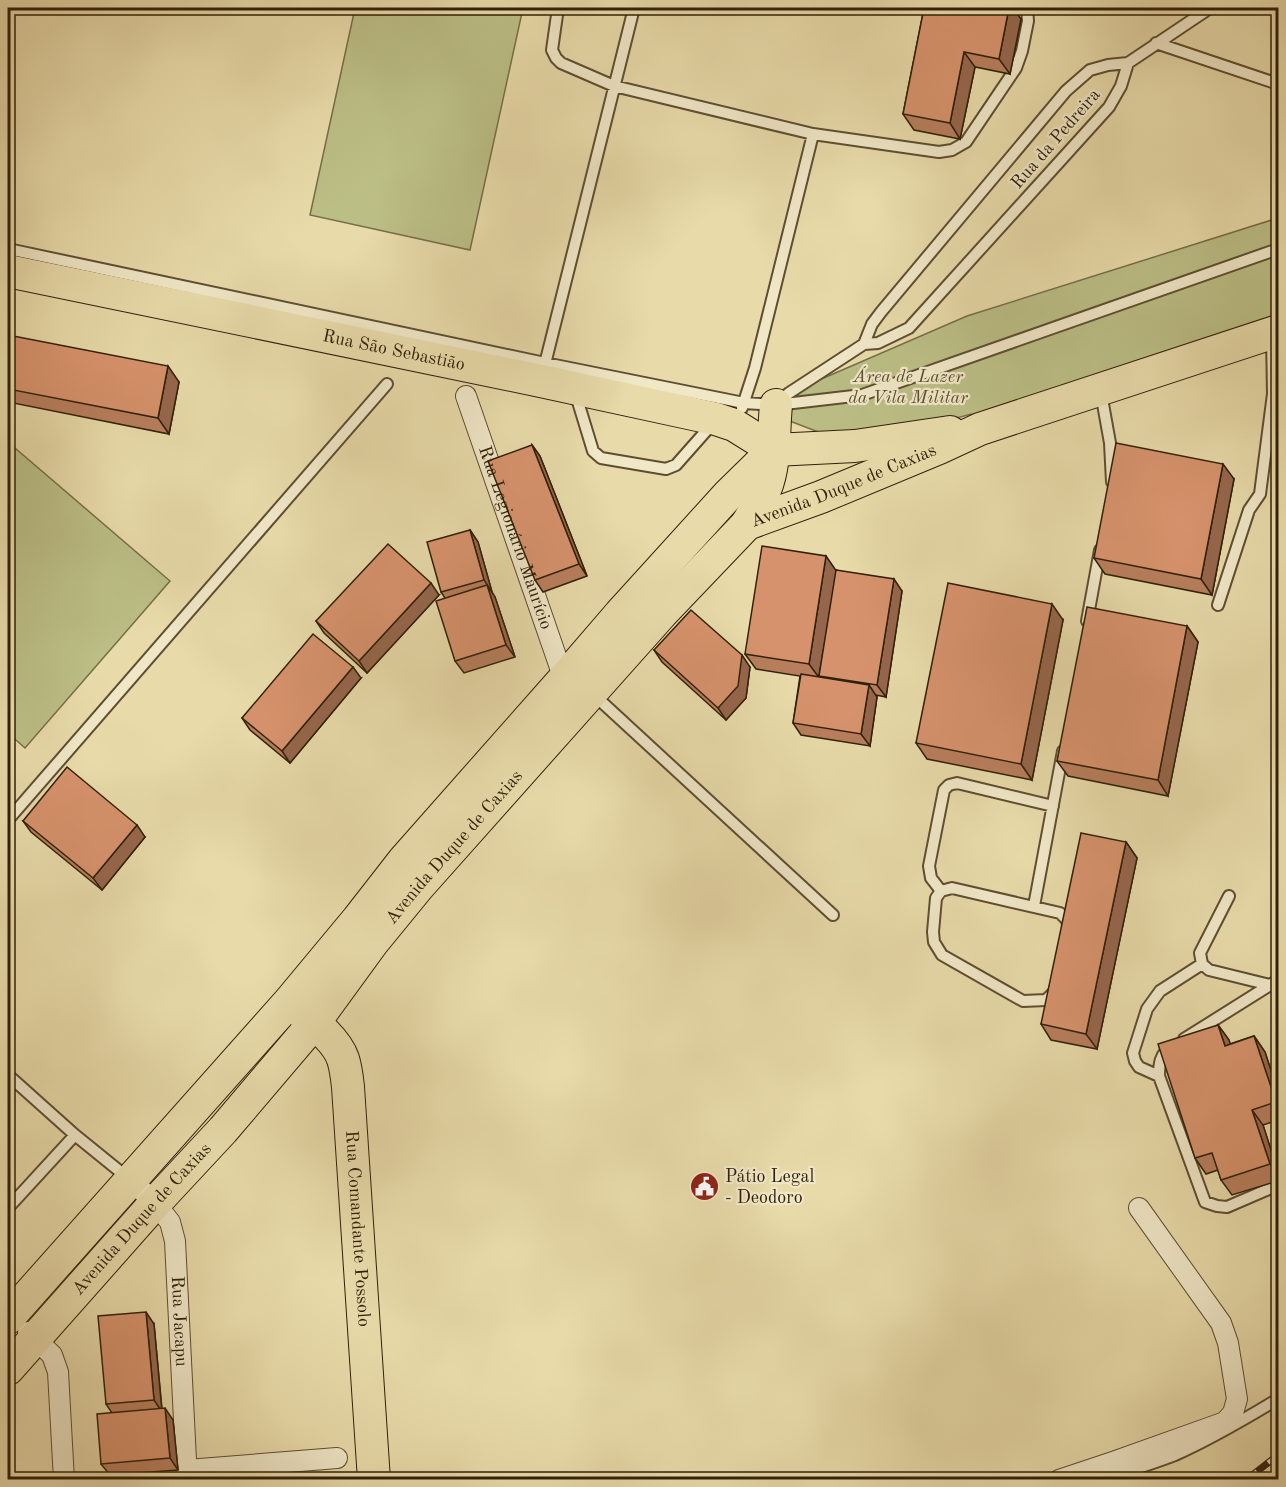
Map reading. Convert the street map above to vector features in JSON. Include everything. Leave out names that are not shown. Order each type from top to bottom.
[{"type":"main road","name":"Rua São Sebastião","points":[[8,271],[543,372],[574,388],[732,416],[774,450]]},
{"type":"main road","name":"Avenida Duque de Caxias","points":[[8,1317],[289,1002],[405,860],[578,686],[662,613],[747,524],[939,448],[980,429],[1275,332]]},
{"type":"main road","points":[[747,524],[765,492],[770,476],[776,405]]},
{"type":"main road","name":"Avenida Duque de Caxias","points":[[8,1370],[155,1203],[223,1130],[314,1023],[373,942],[578,686],[620,614],[728,495],[774,450],[855,446],[939,432],[980,429]]},
{"type":"main road","name":"Rua Comandante Possolo","points":[[289,1002],[314,1023],[339,1050],[345,1066],[374,1479]]},
{"type":"street","name":"Rua Legionário Maurício","points":[[466,396],[578,686]]},
{"type":"street","name":"Rua Jacapu","points":[[130,1179],[155,1203],[170,1222],[175,1241],[187,1475]]},
{"type":"street","points":[[1059,1479],[1225,1422],[1233,1413],[1237,1399],[1228,1344],[1221,1323],[1139,1208]]},
{"type":"street","points":[[8,1317],[36,1338],[52,1355],[58,1372],[64,1479]]},
{"type":"street","points":[[187,1475],[337,1458]]},
{"type":"lane","points":[[558,8],[552,50],[556,58],[561,63],[614,86],[813,134],[939,152],[952,150],[966,142],[1016,68],[1028,21],[1027,8]]},
{"type":"lane","points":[[543,372],[634,8]]},
{"type":"lane","points":[[1128,63],[1210,8]]},
{"type":"lane","points":[[1156,43],[1278,84]]},
{"type":"lane","name":"Rua da Pedreira","points":[[776,405],[789,393],[864,344],[878,343],[909,328],[1109,107],[1121,86],[1128,63],[1090,70],[1066,91],[881,312],[872,324],[864,344]]},
{"type":"lane","points":[[574,388],[593,451],[601,458],[666,469],[676,465],[732,416],[758,357],[813,134]]},
{"type":"lane","name":"Rua São Sebastião","points":[[8,249],[732,416],[776,405],[862,395],[1278,249]]},
{"type":"lane","points":[[1218,605],[1250,510],[1260,494],[1273,394],[1275,332]]},
{"type":"lane","points":[[8,820],[387,384]]},
{"type":"lane","points":[[1100,390],[1110,442],[1111,489]]},
{"type":"lane","points":[[1085,630],[1103,536]]},
{"type":"lane","points":[[578,686],[833,915]]},
{"type":"lane","points":[[1034,906],[1066,735]]},
{"type":"lane","points":[[941,891],[931,878],[929,866],[944,790],[949,785],[957,783],[1053,806]]},
{"type":"lane","points":[[952,888],[1034,906],[1060,913],[1070,927],[1060,977],[1054,992],[1046,1000],[1023,1001],[942,955],[934,942],[936,898],[941,891],[952,888]]},
{"type":"lane","points":[[1229,896],[1200,953],[1202,964],[1209,970],[1274,982]]},
{"type":"lane","points":[[1159,1076],[1139,1067],[1133,1053],[1148,1009],[1160,991],[1202,964]]},
{"type":"lane","points":[[1274,982],[1166,1050],[1159,1062],[1159,1076],[1205,1202],[1227,1207],[1278,1185]]},
{"type":"lane","points":[[8,1075],[75,1135],[130,1179]]},
{"type":"lane","points":[[8,1208],[75,1135]]},
{"type":"lane","points":[[1104,1479],[1197,1445],[1278,1399]]},
{"type":"green space","points":[[355,8],[523,8],[470,250],[310,215]]},
{"type":"green space","name":"Área de Lazer da Vila Militar","points":[[1278,218],[1278,328],[980,429],[971,414],[855,446],[787,420],[789,393],[967,316]]},
{"type":"green space","points":[[8,442],[170,581],[25,748],[8,733]]},
{"type":"building","points":[[924,8],[1009,8],[999,59],[964,52],[950,123],[903,114]]},
{"type":"building","points":[[8,335],[168,366],[158,418],[8,389]]},
{"type":"building","points":[[1116,443],[1223,464],[1201,579],[1094,558]]},
{"type":"building","points":[[532,445],[579,564],[535,580],[488,461]]},
{"type":"building","points":[[470,530],[484,580],[441,592],[427,542]]},
{"type":"building","points":[[388,544],[431,583],[359,661],[316,621]]},
{"type":"building","points":[[762,546],[826,556],[809,664],[745,654]]},
{"type":"building","points":[[836,570],[894,579],[877,685],[819,676]]},
{"type":"building","points":[[948,583],[1052,604],[1021,764],[916,743]]},
{"type":"building","points":[[487,585],[506,645],[455,661],[436,601]]},
{"type":"building","points":[[1087,607],[1187,626],[1158,780],[1057,761]]},
{"type":"building","points":[[691,610],[742,655],[738,686],[718,708],[654,650]]},
{"type":"building","points":[[313,634],[353,667],[282,751],[242,718]]},
{"type":"building","points":[[801,674],[869,685],[861,734],[793,723]]},
{"type":"building","points":[[67,767],[137,825],[93,878],[23,821]]},
{"type":"building","points":[[1081,833],[1126,842],[1086,1034],[1041,1024]]},
{"type":"building","points":[[1218,1025],[1225,1046],[1254,1036],[1276,1102],[1252,1110],[1270,1164],[1221,1180],[1212,1153],[1195,1158],[1158,1044]]},
{"type":"building","points":[[146,1312],[154,1400],[106,1404],[98,1316]]},
{"type":"building","points":[[165,1408],[170,1458],[101,1464],[97,1414]]},
{"type":"railway","points":[[1246,1480],[1278,1455]]},
{"type":"railway","points":[[1267,1480],[1278,1471]]},
{"type":"place","name":"Pátio Legal - Deodoro","points":[[704,1187]]}]
